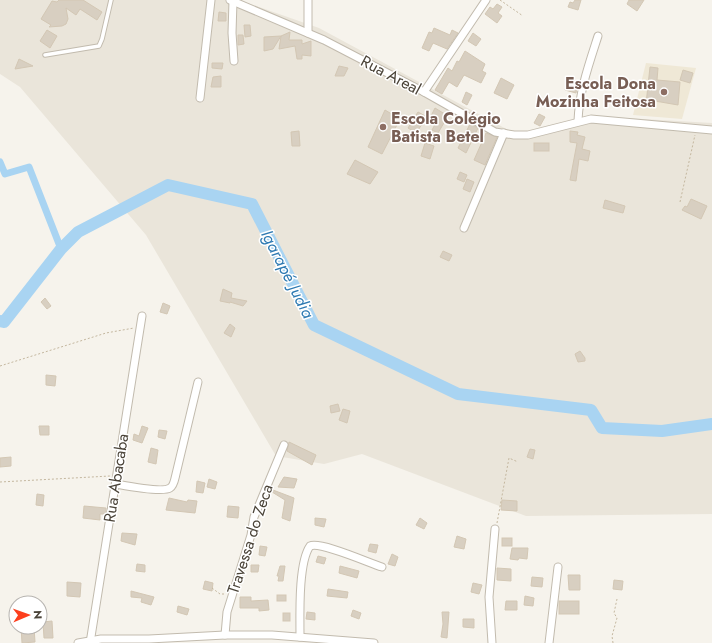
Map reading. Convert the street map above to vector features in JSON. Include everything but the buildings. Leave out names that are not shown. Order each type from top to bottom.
[{"type":"street","points":[[200,98],[211,0]]},
{"type":"street","points":[[308,0],[308,33]]},
{"type":"street","points":[[424,92],[486,0]]},
{"type":"street","points":[[232,1],[234,61]]},
{"type":"street","name":"Rua Areal","points":[[232,1],[324,40],[424,92],[494,132],[514,135],[539,133],[578,121],[599,119],[712,130]]},
{"type":"street","points":[[578,121],[578,106],[598,36]]},
{"type":"street","points":[[464,228],[504,133]]},
{"type":"street","name":"Rua Abacaba","points":[[91,642],[102,561],[116,484],[142,316]]},
{"type":"street","points":[[116,484],[151,489],[169,489],[172,487],[198,382]]},
{"type":"street","name":"Travessa do Zeca","points":[[225,634],[227,612],[251,535],[254,517],[284,445]]},
{"type":"street","points":[[492,643],[489,597],[495,529]]},
{"type":"street","points":[[300,637],[302,573],[307,550],[312,545],[325,547],[382,568]]},
{"type":"street","points":[[549,643],[558,566]]},
{"type":"street","points":[[78,643],[225,634],[261,639],[272,635],[300,637],[320,641],[374,643]]},
{"type":"lane","points":[[45,55],[99,46],[111,0]]},
{"type":"path","points":[[500,0],[523,16]]},
{"type":"path","points":[[680,202],[696,128]]},
{"type":"path","points":[[0,366],[106,333],[140,326]]},
{"type":"path","points":[[495,529],[508,458],[518,462]]},
{"type":"path","points":[[0,482],[117,476]]},
{"type":"path","points":[[212,588],[220,594],[232,595]]},
{"type":"path","points":[[613,643],[612,636],[617,618],[614,614],[617,599]]},
{"type":"shaded area","points":[[0,0],[239,0],[319,28],[525,139],[591,116],[712,123],[712,514],[526,516],[362,454],[324,464],[276,456],[146,235],[20,87],[0,74]]},
{"type":"shaded area","name":"Escola Dona Mozinha Feitosa","points":[[646,63],[696,68],[682,119],[633,115]]},
{"type":"waterway","points":[[0,162],[5,174],[29,167],[61,249]]},
{"type":"waterway","name":"Igarapé Judia","points":[[0,321],[4,322],[61,249],[78,232],[168,185],[252,204],[314,325],[458,394],[591,410],[602,428],[662,431],[712,424]]},
{"type":"place","name":"Escola Dona Mozinha Feitosa","points":[[664,92]]},
{"type":"place","name":"Escola Colégio Batista Betel","points":[[383,127]]}]
